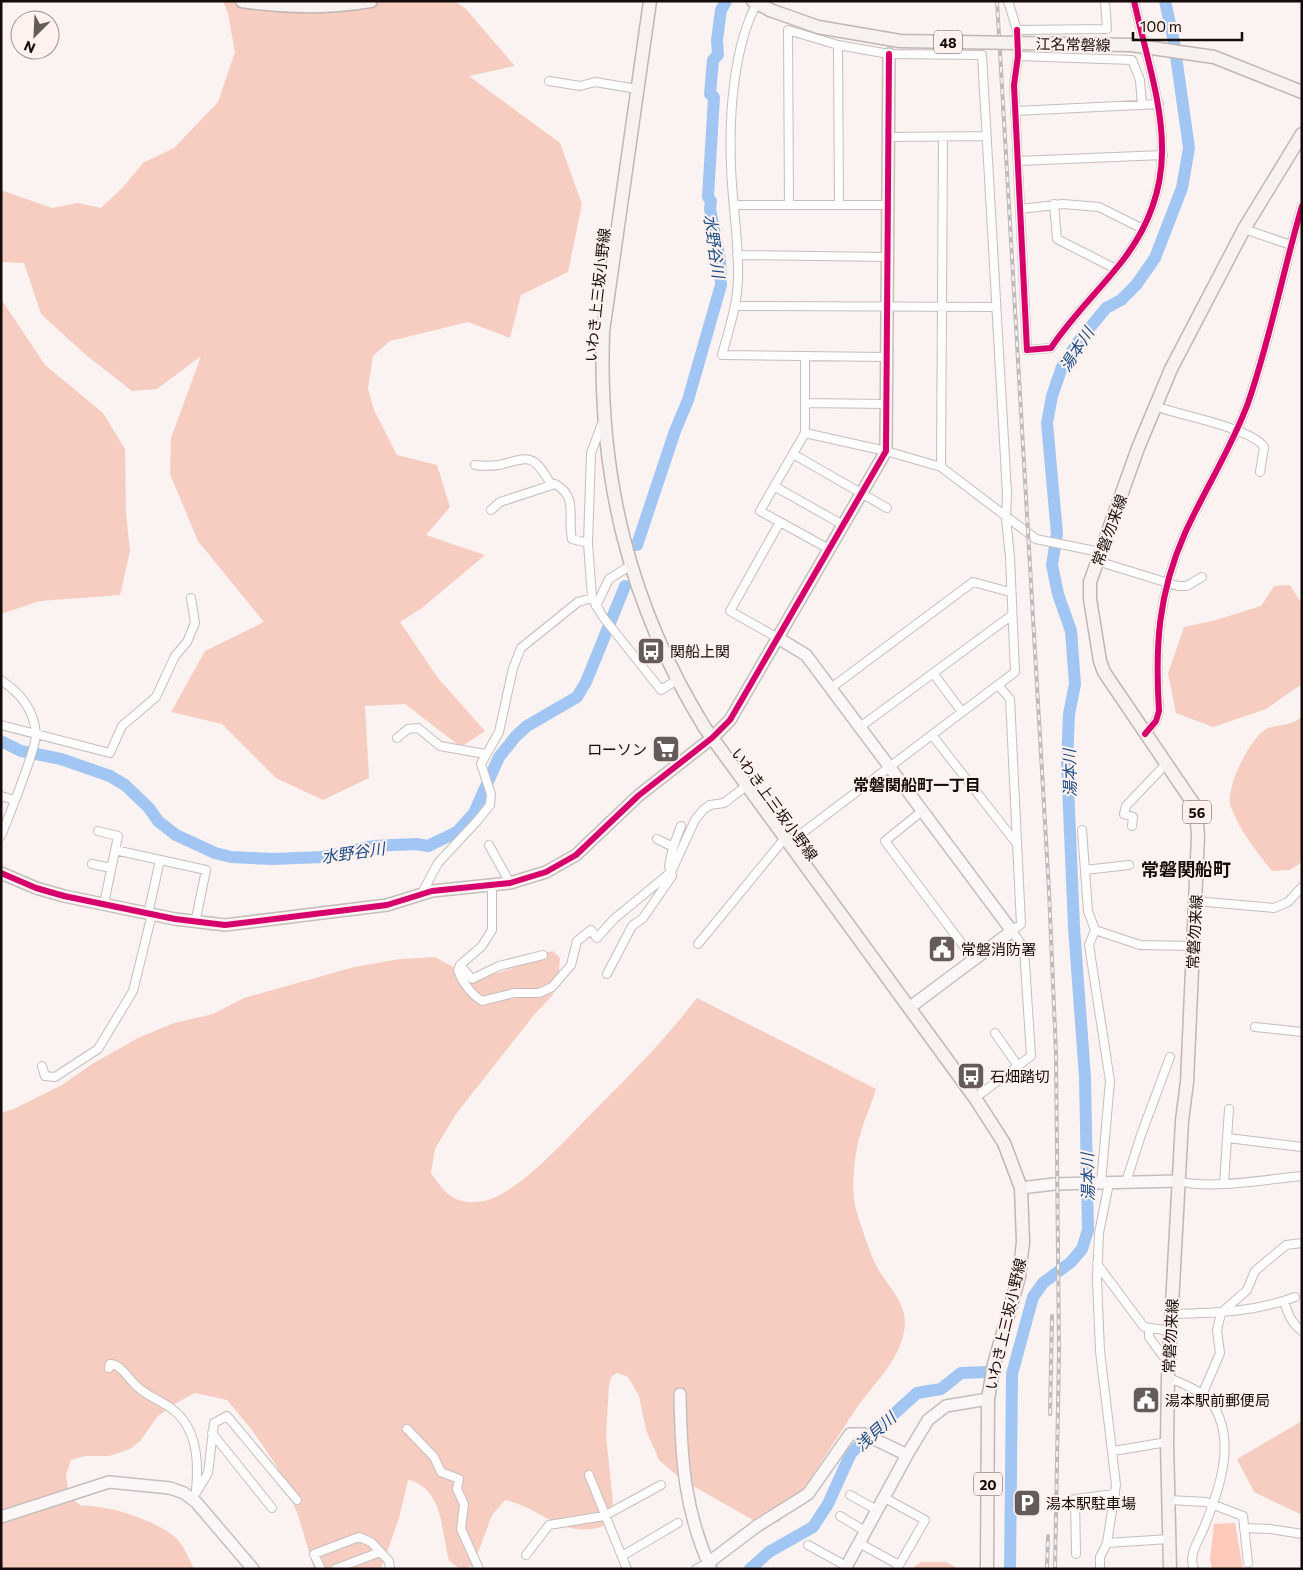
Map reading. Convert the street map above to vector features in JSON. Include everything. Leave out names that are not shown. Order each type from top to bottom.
[{"type":"main road","points":[[242,1],[297,8],[329,7],[371,1]]},
{"type":"main road","name":"いわき上三坂小野線","points":[[650,1],[606,301],[601,373],[604,420],[613,496],[630,566],[660,645],[677,680],[712,738],[746,786],[975,1098],[1004,1143],[1021,1188],[1022,1260],[994,1364],[988,1399],[987,1569]]},
{"type":"main road","name":"江名常磐線","points":[[756,2],[770,10],[818,27],[900,42],[1143,46],[1185,51],[1214,57],[1302,92]]},
{"type":"main road","name":"常磐勿来線","points":[[1170,1569],[1167,1442],[1168,1378],[1178,1181],[1187,1082],[1198,836],[1196,810],[1111,684],[1100,661],[1090,599],[1090,582],[1155,406],[1171,369],[1244,229],[1302,134]]},
{"type":"street","points":[[1008,1],[1017,30],[1018,56],[1014,85],[1027,350],[1050,348],[1080,309],[1116,269],[1143,229],[1157,196],[1163,154],[1159,104],[1143,46],[1134,1]]},
{"type":"street","points":[[1017,30],[1107,29],[1105,1]]},
{"type":"street","points":[[756,2],[742,48],[732,117],[731,166],[738,278],[735,306],[722,355],[886,357]]},
{"type":"street","points":[[698,944],[787,840],[890,767],[1015,672],[1010,592],[1010,557],[1006,518],[1007,494],[982,55],[889,54],[838,44],[788,30],[789,205]]},
{"type":"street","points":[[838,44],[839,205]]},
{"type":"street","points":[[1,873],[49,892],[150,914],[195,923],[244,924],[387,905],[422,893],[444,889],[510,883],[546,872],[576,855],[638,796],[712,738],[730,720],[886,451],[889,54]]},
{"type":"street","points":[[1018,56],[1132,60],[1140,80],[1142,104]]},
{"type":"street","points":[[549,81],[580,86],[595,82],[637,89]]},
{"type":"street","points":[[1015,110],[1159,104]]},
{"type":"street","points":[[888,137],[986,136]]},
{"type":"street","points":[[941,467],[943,137]]},
{"type":"street","points":[[1018,160],[1163,154]]},
{"type":"street","points":[[1021,209],[1054,204],[1099,207],[1143,229]]},
{"type":"street","points":[[1054,204],[1056,239],[1116,269]]},
{"type":"street","points":[[734,205],[888,206]]},
{"type":"street","points":[[1145,734],[1156,721],[1159,711],[1158,631],[1168,583],[1186,532],[1238,430],[1255,381],[1302,206]]},
{"type":"street","points":[[1244,229],[1290,246]]},
{"type":"street","points":[[737,255],[887,257]]},
{"type":"street","points":[[735,306],[996,307]]},
{"type":"street","points":[[805,357],[805,434],[760,511],[829,549]]},
{"type":"street","points":[[805,403],[886,404]]},
{"type":"street","points":[[1155,406],[1238,430],[1262,444],[1264,447],[1260,472]]},
{"type":"street","points":[[604,420],[591,453],[588,543],[592,598],[603,617],[661,690],[677,680]]},
{"type":"street","points":[[805,434],[886,451],[941,467],[1028,535],[1041,541],[1071,547],[1168,583],[1187,586],[1202,577]]},
{"type":"street","points":[[793,454],[888,508]]},
{"type":"street","points":[[474,466],[498,465],[525,458],[538,464],[551,484]]},
{"type":"street","points":[[491,510],[500,502],[551,484],[561,487],[570,500],[572,539],[588,543]]},
{"type":"street","points":[[774,486],[843,525]]},
{"type":"street","points":[[780,522],[730,611],[806,655],[1024,948],[1031,1056],[975,1098]]},
{"type":"street","points":[[596,606],[609,579],[630,566]]},
{"type":"street","points":[[831,688],[973,582],[1010,592]]},
{"type":"street","points":[[1,725],[110,753],[122,726],[156,697],[178,652],[187,642],[195,623],[191,598]]},
{"type":"street","points":[[422,893],[438,863],[486,811],[490,799],[489,789],[481,764],[499,732],[513,668],[521,648],[578,602],[592,598]]},
{"type":"street","points":[[860,727],[1012,615]]},
{"type":"street","points":[[933,673],[962,712]]},
{"type":"street","points":[[1,680],[15,690],[29,708],[36,733],[31,754],[1,836]]},
{"type":"street","points":[[909,1008],[1021,924],[1010,699],[998,685]]},
{"type":"street","points":[[397,738],[408,729],[418,728],[440,746],[485,754]]},
{"type":"street","points":[[932,735],[1017,844]]},
{"type":"street","points":[[1132,826],[1133,817],[1124,814],[1126,806],[1166,764]]},
{"type":"street","points":[[492,886],[492,930],[482,946],[460,965],[458,970],[461,979],[472,993],[482,1001],[514,993],[545,991],[552,987],[568,970],[577,941],[591,930],[597,938],[614,920],[671,872],[695,820],[703,810],[710,805],[724,803],[746,786]]},
{"type":"street","points":[[1,796],[14,800]]},
{"type":"street","points":[[922,811],[885,842],[974,960]]},
{"type":"street","points":[[607,974],[632,926],[644,918],[672,876],[669,866],[673,847],[681,826]]},
{"type":"street","points":[[1082,830],[1088,911],[1095,930],[1090,945],[1110,1081],[1097,1264],[1100,1351],[1116,1473],[1115,1494],[1107,1542],[1100,1557],[1100,1569]]},
{"type":"street","points":[[98,831],[118,836],[104,904]]},
{"type":"street","points":[[657,840],[673,847]]},
{"type":"street","points":[[489,846],[510,883]]},
{"type":"street","points":[[115,850],[206,870],[195,923]]},
{"type":"street","points":[[42,1066],[45,1076],[55,1077],[98,1050],[132,991],[150,914],[160,860]]},
{"type":"street","points":[[92,864],[111,868]]},
{"type":"street","points":[[1085,870],[1129,865]]},
{"type":"street","points":[[1195,901],[1274,908],[1288,902],[1302,888]]},
{"type":"street","points":[[1095,930],[1140,945],[1193,946]]},
{"type":"street","points":[[460,965],[472,979],[499,966],[544,955]]},
{"type":"street","points":[[1255,1027],[1302,1032]]},
{"type":"street","points":[[995,1033],[1018,1066]]},
{"type":"street","points":[[1126,1182],[1170,1057]]},
{"type":"street","points":[[1224,1183],[1229,1110]]},
{"type":"street","points":[[1228,1138],[1302,1147]]},
{"type":"street","points":[[1021,1188],[1126,1182],[1178,1181],[1187,1183],[1224,1183],[1302,1176]]},
{"type":"street","points":[[1202,1395],[1220,1353],[1217,1330],[1221,1313],[1246,1290],[1255,1270],[1286,1245],[1302,1243]]},
{"type":"street","points":[[1097,1264],[1144,1327],[1170,1331]]},
{"type":"street","points":[[1172,1314],[1221,1313],[1284,1301],[1295,1297]]},
{"type":"street","points":[[1284,1301],[1289,1316],[1295,1326],[1302,1331]]},
{"type":"street","points":[[1149,1329],[1149,1336],[1163,1356],[1170,1356]]},
{"type":"street","points":[[108,1368],[110,1364],[116,1365],[139,1389],[170,1407],[187,1424],[193,1437],[198,1474],[194,1496]]},
{"type":"street","points":[[1168,1378],[1210,1400],[1217,1413],[1225,1448],[1223,1470],[1212,1505],[1192,1555],[1194,1569]]},
{"type":"street","points":[[680,1394],[682,1454],[690,1515],[710,1566]]},
{"type":"street","points":[[808,1545],[845,1567],[920,1431],[936,1412],[955,1403],[988,1399]]},
{"type":"street","points":[[194,1496],[208,1473],[212,1433],[217,1420],[227,1416],[297,1500]]},
{"type":"street","points":[[407,1429],[434,1457],[441,1472],[459,1479],[457,1489],[464,1504],[461,1529],[479,1569]]},
{"type":"street","points":[[212,1433],[272,1508]]},
{"type":"street","points":[[696,1569],[710,1566],[757,1526],[799,1501],[824,1473],[846,1438],[855,1433],[864,1434],[876,1439],[907,1455]]},
{"type":"street","points":[[1113,1451],[1167,1442]]},
{"type":"street","points":[[589,1475],[627,1569]]},
{"type":"street","points":[[1,1517],[109,1482],[170,1488],[194,1496],[253,1569]]},
{"type":"street","points":[[526,1556],[549,1525],[604,1516],[661,1485]]},
{"type":"street","points":[[1076,1554],[1075,1499],[1115,1494]]},
{"type":"street","points":[[850,1495],[877,1510]]},
{"type":"street","points":[[859,1543],[898,1567],[925,1520],[883,1498]]},
{"type":"street","points":[[1169,1500],[1196,1501],[1243,1516],[1248,1563]]},
{"type":"street","points":[[840,1516],[865,1531]]},
{"type":"street","points":[[622,1556],[678,1523]]},
{"type":"street","points":[[1244,1528],[1270,1529],[1302,1534]]},
{"type":"street","points":[[321,1569],[314,1554],[353,1538],[365,1538],[389,1561],[390,1569]]},
{"type":"street","points":[[1107,1542],[1169,1539]]},
{"type":"street","points":[[335,1569],[380,1552]]},
{"type":"shaded area","points":[[223,1],[454,1],[465,8],[515,66],[469,76],[560,143],[582,204],[568,272],[521,295],[510,338],[468,322],[390,341],[373,356],[368,388],[374,410],[397,455],[437,465],[450,507],[426,535],[485,555],[422,608],[400,622],[438,678],[485,731],[461,747],[405,704],[365,706],[369,778],[323,800],[276,778],[222,724],[171,712],[205,651],[264,622],[198,541],[170,474],[171,438],[201,356],[157,389],[132,391],[86,355],[41,314],[24,263],[1,262],[1,190],[52,208],[78,203],[101,208],[123,187],[143,163],[174,148],[218,102],[235,52],[228,14]]},
{"type":"shaded area","points":[[1,299],[45,365],[103,413],[125,449],[126,513],[130,551],[120,595],[40,601],[1,614]]},
{"type":"shaded area","points":[[1290,585],[1302,604],[1302,684],[1266,709],[1213,727],[1176,713],[1168,673],[1184,627],[1216,620],[1261,606],[1274,586]]},
{"type":"shaded area","points":[[1302,716],[1302,862],[1290,870],[1272,871],[1249,841],[1234,816],[1230,799],[1231,789],[1239,766],[1257,737],[1267,729],[1288,724]]},
{"type":"shaded area","points":[[553,951],[560,958],[558,983],[552,996],[534,1015],[456,1114],[435,1149],[431,1173],[446,1192],[458,1200],[474,1202],[496,1197],[511,1189],[525,1178],[554,1152],[631,1073],[672,1029],[697,998],[876,1089],[857,1147],[853,1192],[859,1221],[874,1261],[897,1297],[904,1313],[904,1334],[886,1371],[860,1404],[780,1521],[769,1526],[758,1523],[681,1479],[659,1460],[646,1430],[639,1396],[628,1377],[617,1373],[611,1377],[609,1386],[606,1434],[613,1503],[609,1524],[593,1529],[579,1530],[567,1527],[519,1504],[505,1500],[492,1515],[473,1566],[460,1569],[449,1561],[435,1501],[420,1485],[408,1480],[399,1518],[381,1569],[314,1569],[298,1515],[276,1465],[252,1430],[227,1400],[195,1393],[158,1416],[140,1441],[130,1449],[109,1456],[85,1456],[71,1460],[66,1475],[69,1496],[81,1506],[103,1508],[131,1515],[168,1532],[179,1541],[194,1569],[1,1569],[1,1113],[16,1108],[62,1085],[92,1064],[138,1038],[174,1023],[213,1014],[244,998],[354,967],[400,959],[435,957],[466,974],[487,976],[511,969],[532,956]]},
{"type":"shaded area","points":[[1302,1421],[1302,1515],[1254,1492],[1237,1459]]},
{"type":"shaded area","points":[[1235,1523],[1243,1569],[1212,1569],[1210,1559],[1214,1524]]},
{"type":"shaded area","points":[[921,1562],[946,1562],[959,1569],[911,1569]]},
{"type":"waterway","name":"水野谷川","points":[[637,545],[675,431],[688,400],[721,285],[720,261],[710,209],[711,201],[708,197],[714,97],[710,94],[713,60],[718,55],[717,40],[721,10],[726,1]]},
{"type":"waterway","name":"湯本川","points":[[1010,1569],[1012,1374],[1033,1297],[1043,1283],[1071,1262],[1082,1249],[1088,1230],[1085,1077],[1074,927],[1067,762],[1069,714],[1075,684],[1071,631],[1058,594],[1052,565],[1057,534],[1047,423],[1052,396],[1062,367],[1078,342],[1106,308],[1121,300],[1136,285],[1155,258],[1182,188],[1189,148],[1174,42],[1165,1]]},
{"type":"waterway","name":"水野谷川","points":[[1,741],[21,751],[61,759],[110,776],[125,785],[149,808],[158,821],[176,835],[215,853],[231,857],[272,859],[322,857],[373,846],[416,844],[428,846],[457,832],[474,813],[499,757],[516,736],[527,726],[577,697],[586,682],[625,586]]},
{"type":"waterway","name":"浅貝川","points":[[750,1569],[769,1552],[813,1527],[828,1504],[851,1453],[917,1393],[941,1389],[961,1373],[987,1372]]},
{"type":"railway","points":[[997,1],[1049,891],[1056,1053],[1059,1352],[1055,1569]]},
{"type":"railway","points":[[1050,1414],[1052,1316]]},
{"type":"railway","points":[[1047,1569],[1048,1536]]},
{"type":"cycle path","points":[[1017,30],[1018,56],[1014,85],[1027,350],[1051,348],[1123,260],[1144,228],[1156,196],[1161,165],[1162,134],[1151,69],[1134,1]]},
{"type":"cycle path","points":[[1,873],[36,888],[64,896],[175,919],[225,925],[387,905],[432,891],[510,883],[546,872],[576,855],[638,796],[712,738],[730,720],[886,451],[889,54]]},
{"type":"cycle path","points":[[1145,734],[1156,721],[1159,711],[1158,642],[1160,620],[1169,577],[1185,533],[1234,437],[1248,403],[1263,355],[1302,206]]},
{"type":"place","name":"関船上関","points":[[651,651]]},
{"type":"place","name":"ローソン","points":[[666,749]]},
{"type":"place","name":"常磐消防署","points":[[942,949]]},
{"type":"place","name":"石畑踏切","points":[[971,1076]]},
{"type":"place","name":"湯本駅前郵便局","points":[[1146,1400]]},
{"type":"place","name":"湯本駅駐車場","points":[[1027,1503]]},
{"type":"district","name":"常磐関船町一丁目","points":[[917,784]]},
{"type":"district","name":"常磐関船町","points":[[1186,869]]}]
